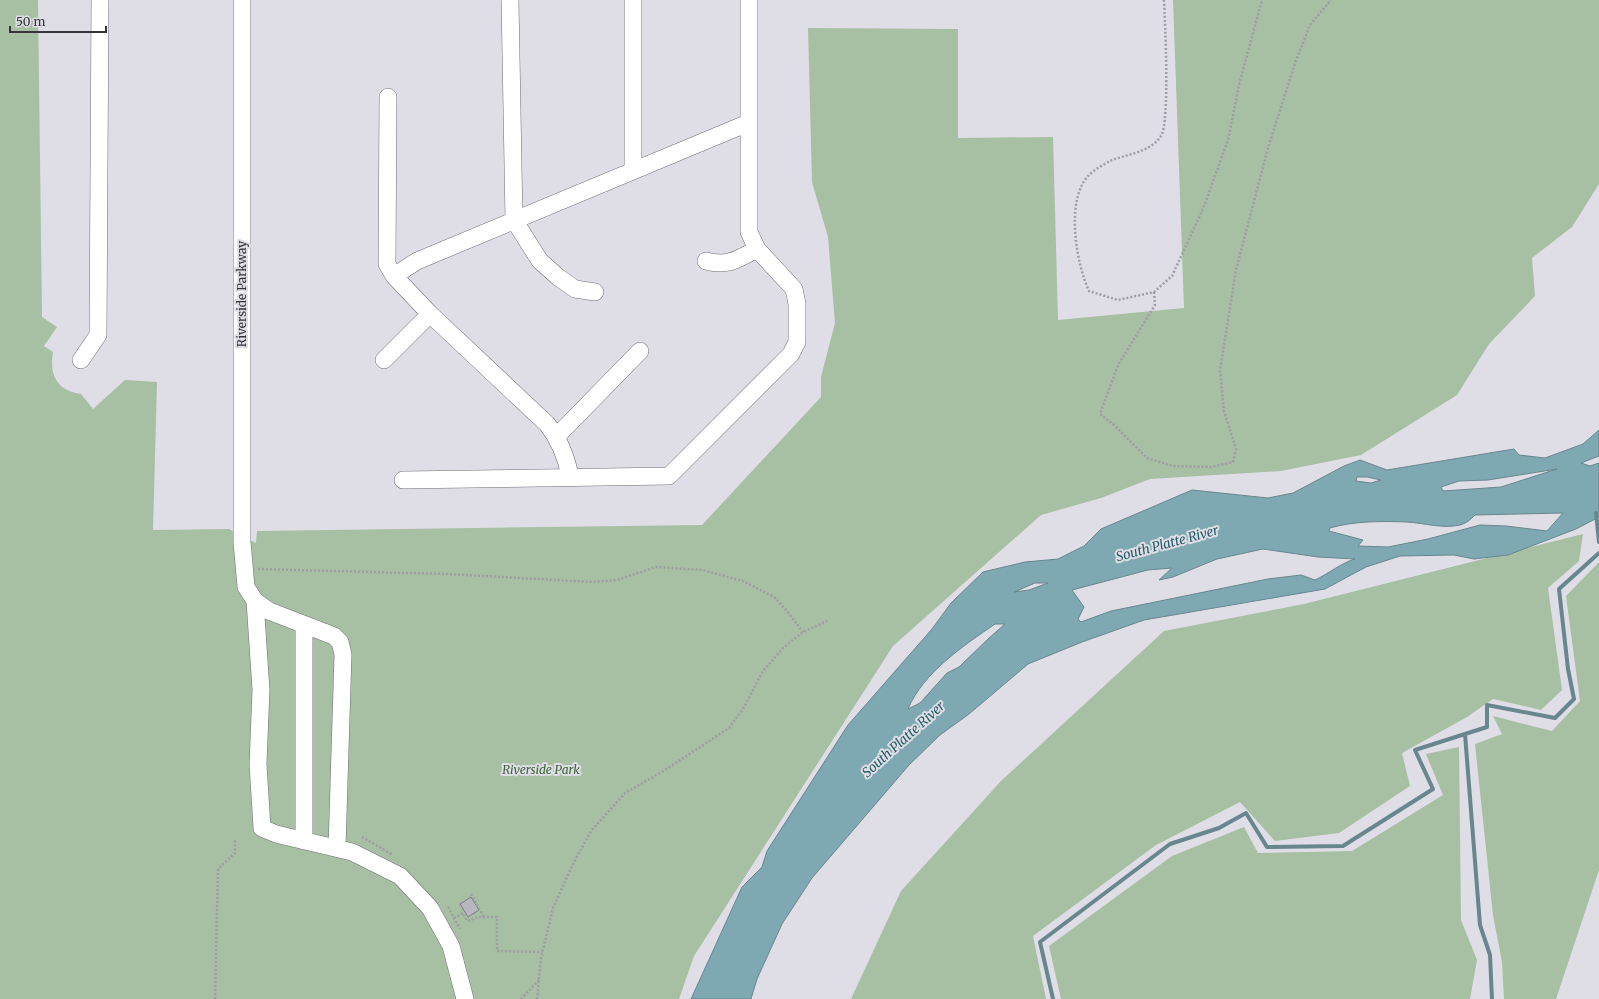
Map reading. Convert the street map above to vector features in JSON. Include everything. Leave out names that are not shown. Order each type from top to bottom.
[{"type":"street","points":[[81,360],[98,334],[100,0]]},
{"type":"street","name":"Riverside Parkway","points":[[242,0],[242,542],[251,594],[261,690],[258,764],[262,828],[276,834],[304,841]]},
{"type":"street","points":[[510,0],[514,220],[540,261],[558,277],[576,289],[595,292]]},
{"type":"street","points":[[633,170],[634,0]]},
{"type":"street","points":[[403,480],[570,476],[669,476],[791,354],[797,342],[797,304],[794,289],[757,249],[749,232],[749,0]]},
{"type":"street","points":[[388,97],[387,264],[394,276],[430,314],[547,424],[557,436],[566,458],[570,476]]},
{"type":"street","points":[[394,276],[417,261],[633,170],[748,124]]},
{"type":"street","points":[[706,261],[718,265],[732,262],[757,249]]},
{"type":"street","points":[[384,360],[430,314]]},
{"type":"street","points":[[557,436],[640,351]]},
{"type":"street","points":[[251,594],[269,610],[334,636],[340,642],[343,654],[337,848]]},
{"type":"street","points":[[304,625],[304,841],[352,852],[400,876],[430,908],[451,946],[465,999]]},
{"type":"path","points":[[1164,0],[1166,70],[1164,120],[1161,136],[1150,146],[1109,162],[1089,175],[1080,192],[1076,212],[1078,253],[1082,276],[1089,291],[1118,300],[1154,292],[1172,276],[1203,209],[1228,140],[1239,85],[1262,0]]},
{"type":"path","points":[[1154,292],[1155,305],[1118,365],[1100,414],[1114,425],[1146,458],[1172,466],[1211,467],[1233,462],[1236,449],[1224,411],[1220,370],[1236,270],[1268,148],[1295,63],[1310,25],[1331,0]]},
{"type":"path","points":[[255,569],[447,574],[592,582],[617,580],[656,567],[702,570],[744,581],[774,597],[803,632]]},
{"type":"path","points":[[537,999],[542,952],[553,908],[572,866],[591,831],[625,793],[665,770],[729,728],[743,709],[763,671],[784,648],[803,632],[827,621]]},
{"type":"path","points":[[215,999],[218,869],[235,853],[235,840]]},
{"type":"path","points":[[471,894],[484,917]]},
{"type":"path","points":[[454,918],[463,913],[467,920],[484,917],[497,917],[497,951],[542,952]]},
{"type":"path","points":[[521,999],[539,980]]},
{"type":"green space","name":"Riverside Park","points":[[0,0],[38,0],[42,317],[57,327],[44,346],[53,352],[52,368],[56,380],[66,389],[81,394],[93,409],[125,380],[157,382],[153,530],[229,529],[256,543],[257,531],[702,525],[821,397],[821,377],[835,323],[828,237],[812,182],[808,28],[958,29],[958,138],[1053,137],[1058,320],[1184,308],[1173,0],[1599,0],[1599,184],[1572,227],[1532,258],[1535,296],[1489,344],[1457,395],[1361,455],[1281,471],[1150,479],[1101,498],[1041,515],[893,646],[694,956],[679,999],[0,999]]},
{"type":"green space","points":[[1583,534],[1579,561],[1548,588],[1562,690],[1541,710],[1493,699],[1467,717],[1402,753],[1410,786],[1339,833],[1275,841],[1240,802],[1156,845],[1033,936],[1046,999],[851,999],[901,891],[1001,781],[1164,631],[1304,604]]},
{"type":"green space","points":[[1599,562],[1599,870],[1556,999],[1504,999],[1502,962],[1493,915],[1475,744],[1502,734],[1493,716],[1552,731],[1580,701],[1566,596]]},
{"type":"green space","points":[[1459,747],[1461,920],[1477,960],[1470,999],[1061,999],[1049,946],[1172,856],[1244,827],[1258,853],[1352,851],[1443,795],[1426,754]]},
{"type":"water","name":"South Platte River","points":[[1599,430],[1599,456],[1581,463],[1590,466],[1599,463],[1599,517],[1576,529],[1508,555],[1474,559],[1454,555],[1400,556],[1366,567],[1325,589],[1144,620],[1082,642],[1028,664],[969,714],[940,735],[909,765],[812,878],[782,924],[757,979],[751,999],[691,999],[742,887],[762,867],[767,851],[848,725],[932,629],[951,603],[983,572],[1025,562],[1058,559],[1084,546],[1101,529],[1192,490],[1268,498],[1293,493],[1344,466],[1360,460],[1387,470],[1514,449],[1519,455],[1545,458],[1583,444]],"holes":[[[1557,469],[1501,487],[1443,491],[1441,487],[1459,481],[1488,480]],[[1357,477],[1367,477],[1381,480],[1371,483],[1356,481]],[[1563,513],[1547,531],[1506,526],[1480,525],[1428,539],[1388,547],[1358,546],[1363,540],[1329,531],[1330,528],[1368,522],[1407,522],[1454,526],[1468,521],[1475,515]],[[1263,549],[1318,557],[1355,559],[1315,580],[1301,575],[1268,579],[1111,611],[1081,622],[1078,619],[1084,607],[1072,590],[1148,570],[1172,568],[1159,580],[1173,577],[1217,559]],[[1035,583],[1048,583],[1029,590],[1014,592]],[[995,624],[1005,624],[959,667],[947,673],[920,703],[908,709],[923,684],[934,672],[945,661]]]},
{"type":"building","points":[[471,897],[479,910],[468,917],[460,904]]},
{"type":"waterway","points":[[1596,513],[1599,542]]},
{"type":"waterway","points":[[1492,999],[1490,955],[1480,925],[1465,734],[1487,727],[1487,705],[1555,718],[1574,699],[1568,669],[1559,589],[1599,553]]},
{"type":"waterway","points":[[1053,999],[1040,942],[1170,844],[1219,828],[1246,813],[1267,847],[1343,846],[1433,789],[1415,750],[1465,734]]}]
